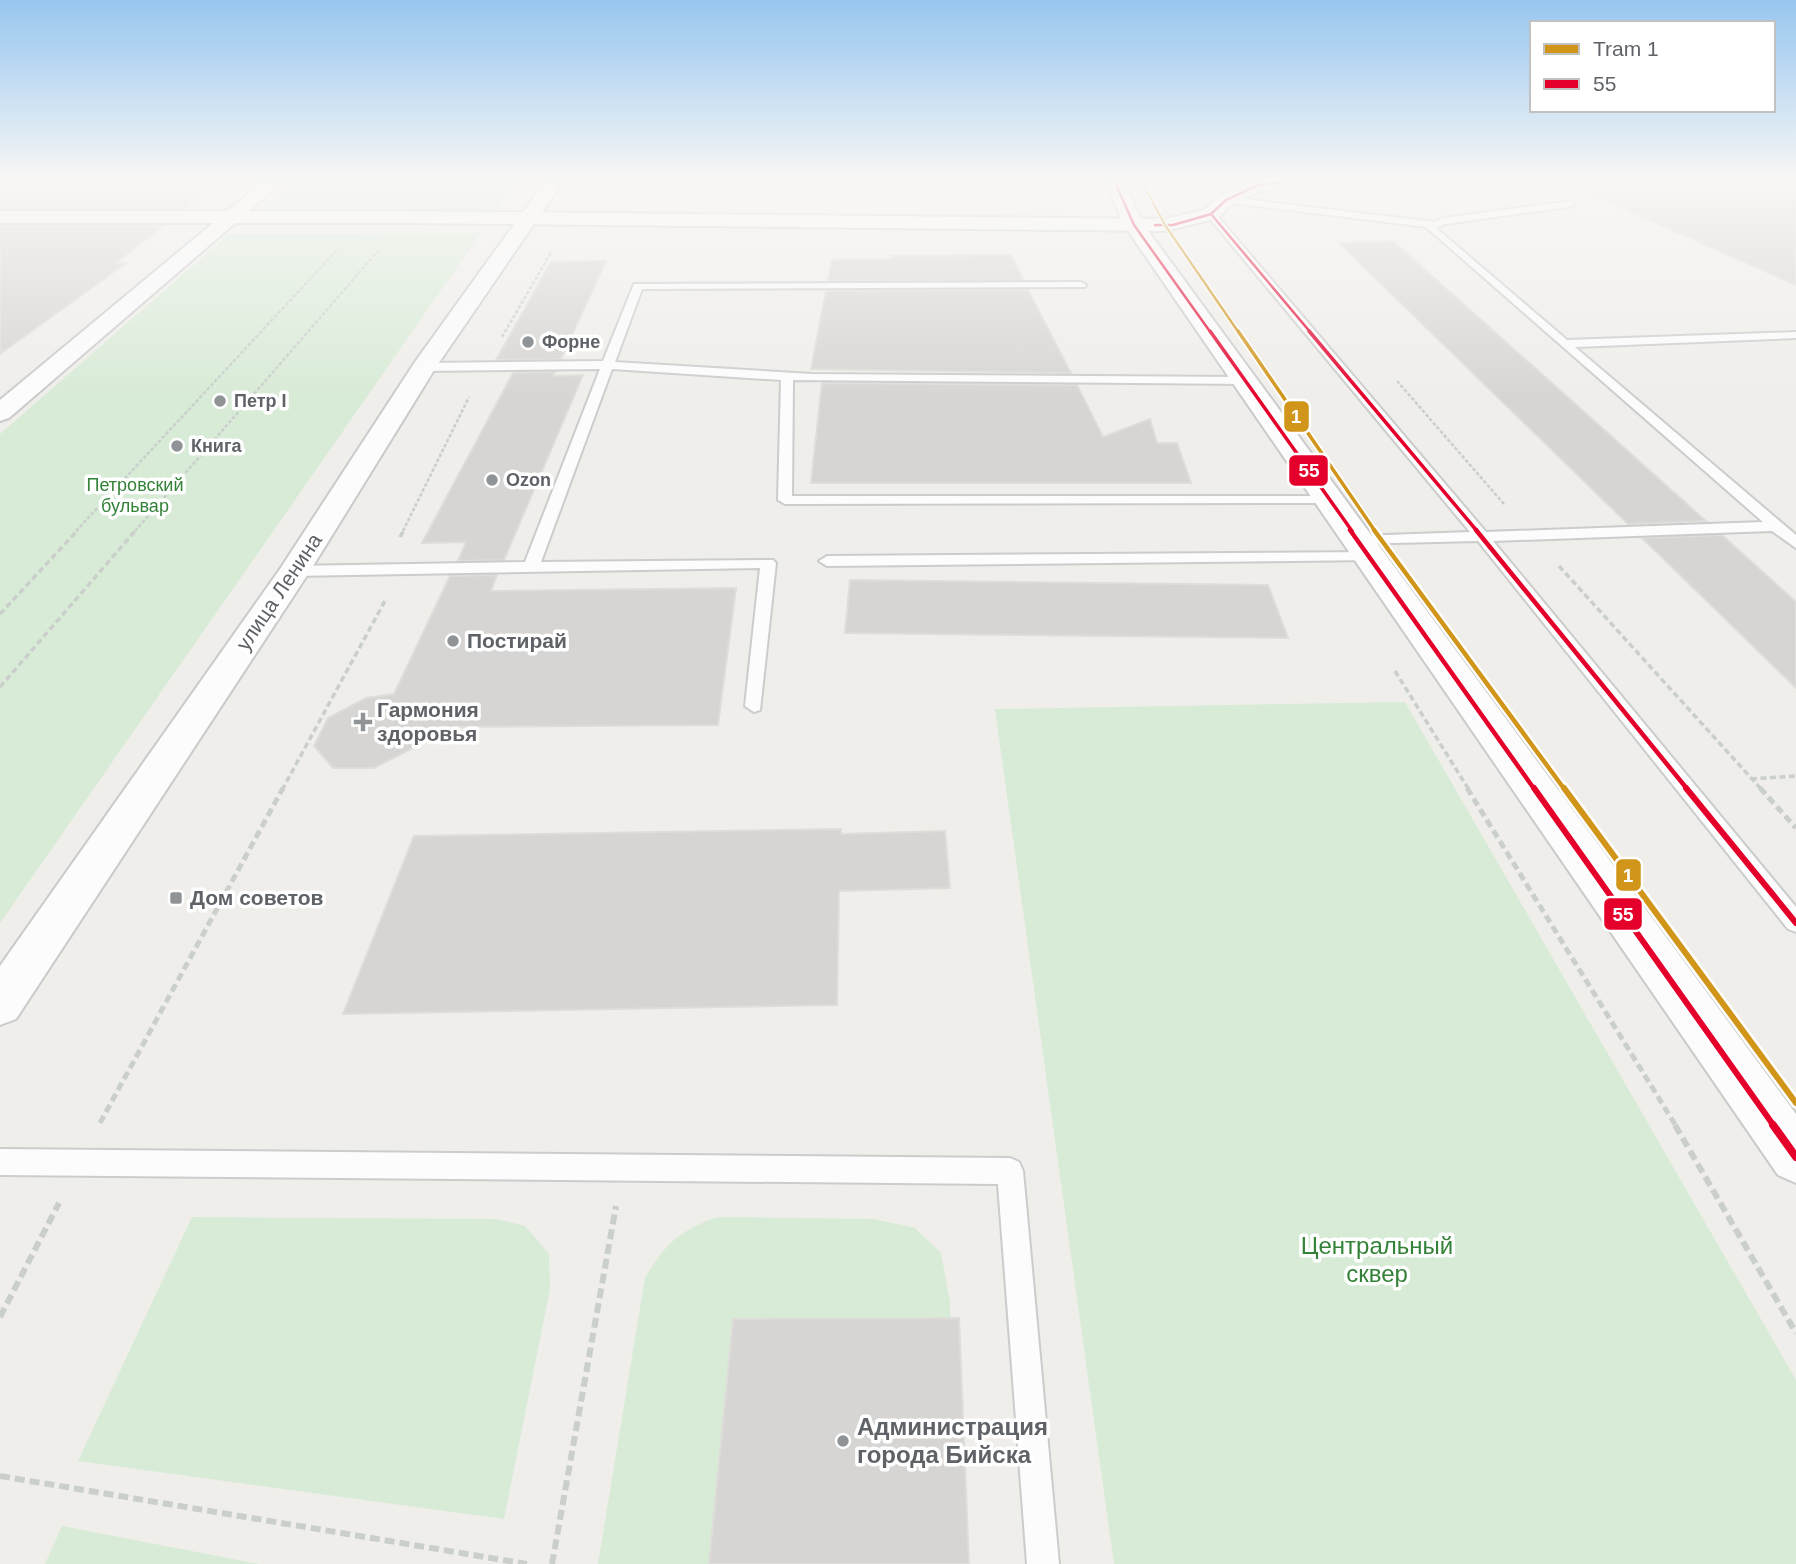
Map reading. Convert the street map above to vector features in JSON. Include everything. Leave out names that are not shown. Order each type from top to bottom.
[{"type":"main road","points":[[0,413],[190,253]]},
{"type":"main road","name":"улица Ленина","points":[[0,1003],[294,571],[425,367],[502,253]]},
{"type":"main road","points":[[1154,253],[1796,1157]]},
{"type":"lane","points":[[1244,253],[1482,537],[1796,923]]},
{"type":"lane","points":[[1459,253],[1796,544]]},
{"type":"lane","points":[[531,567],[638,286],[1081,285]]},
{"type":"lane","points":[[1564,344],[1796,335]]},
{"type":"lane","points":[[425,367],[607,365],[787,376],[1244,381]]},
{"type":"lane","points":[[787,376],[785,500],[1329,500]]},
{"type":"lane","points":[[827,561],[1364,549],[1482,537],[1776,526]]},
{"type":"lane","points":[[294,571],[768,563],[754,706]]},
{"type":"lane","points":[[0,1162],[1010,1171],[1043,1564]]},
{"type":"path","points":[[0,614],[333,253]]},
{"type":"path","points":[[0,687],[376,253]]},
{"type":"path","points":[[0,1317],[80,1163],[390,591],[401,533],[485,366],[551,253]]},
{"type":"path","points":[[1389,371],[1531,535],[1796,828]]},
{"type":"path","points":[[1390,663],[1672,1119],[1796,1333]]},
{"type":"path","points":[[1751,779],[1796,776]]},
{"type":"path","points":[[552,1564],[622,1167]]},
{"type":"path","points":[[0,1476],[527,1564]]},
{"type":"green space","name":"Петровский бульвар","points":[[207,253],[467,253],[0,923],[0,434]]},
{"type":"green space","name":"Центральный сквер","points":[[1405,702],[1796,1380],[1796,1564],[1114,1564],[995,709]]},
{"type":"green space","points":[[192,1217],[497,1219],[525,1226],[549,1254],[550,1289],[504,1519],[78,1461]]},
{"type":"green space","points":[[717,1217],[874,1219],[915,1228],[941,1253],[950,1302],[960,1564],[598,1564],[645,1278],[659,1256],[674,1240]]},
{"type":"green space","points":[[62,1526],[259,1564],[45,1564]]},
{"type":"building","points":[[0,253],[129,253],[116,263],[126,263],[0,354]]},
{"type":"building","points":[[1349,253],[1406,253],[1706,521],[1628,524]]},
{"type":"building","points":[[1724,253],[1796,253],[1796,285]]},
{"type":"building","points":[[1011,255],[1023,280],[828,281],[832,260],[892,259],[892,256]]},
{"type":"building","points":[[606,261],[561,359],[496,360],[551,262]]},
{"type":"building","points":[[1028,290],[1071,373],[811,369],[826,291]]},
{"type":"building","points":[[555,372],[553,376],[583,375],[504,560],[458,561],[466,542],[422,543],[513,373]]},
{"type":"building","points":[[822,383],[1077,385],[1103,437],[1150,419],[1157,443],[1177,443],[1191,483],[811,483]]},
{"type":"building","points":[[1722,535],[1796,602],[1796,688],[1642,538]]},
{"type":"building","points":[[497,575],[491,591],[736,588],[718,725],[428,727],[411,749],[374,768],[333,768],[314,746],[328,718],[366,698],[394,694],[450,576]]},
{"type":"building","points":[[850,580],[1268,585],[1288,638],[845,633]]},
{"type":"building","points":[[841,829],[841,834],[945,831],[950,888],[839,891],[837,1005],[343,1014],[414,836]]},
{"type":"building","name":"Администрация города Бийска","points":[[959,1318],[969,1564],[709,1564],[733,1319]]},
{"type":"tram line","name":"1","points":[[1184,253],[1382,541],[1796,1103]]},
{"type":"transit line","name":"55","points":[[1154,253],[1796,1157]]},
{"type":"transit line","name":"55","points":[[1244,253],[1482,537],[1796,923]]},
{"type":"place","name":"Форне","points":[[528,342]]},
{"type":"place","name":"Петр I","points":[[220,401]]},
{"type":"place","name":"Книга","points":[[177,446]]},
{"type":"place","name":"Ozon","points":[[492,480]]},
{"type":"place","name":"Постирай","points":[[453,641]]},
{"type":"place","name":"Гармония здоровья","points":[[363,722]]},
{"type":"place","name":"Дом советов","points":[[176,898]]},
{"type":"place","name":"Администрация города Бийска","points":[[843,1441]]}]
